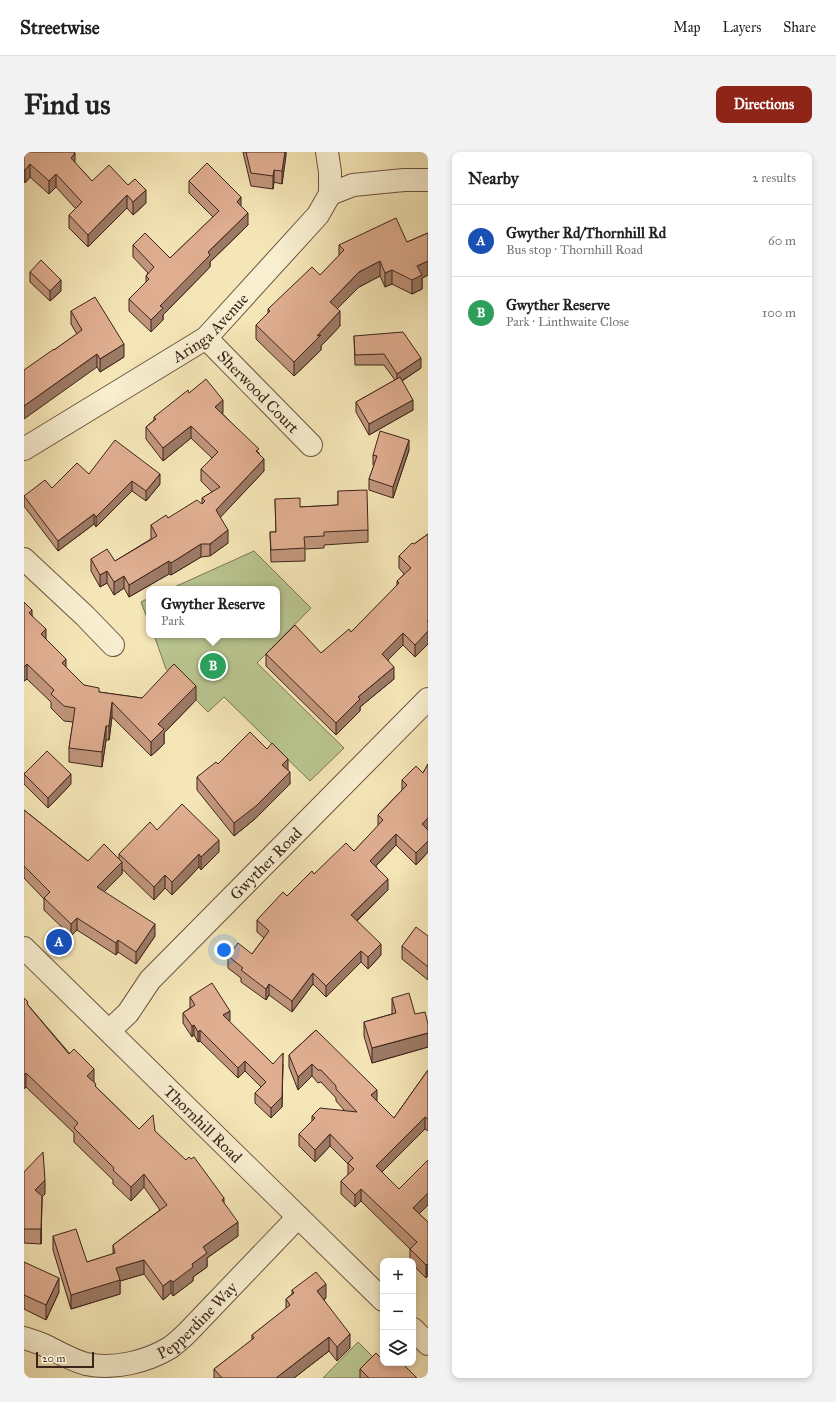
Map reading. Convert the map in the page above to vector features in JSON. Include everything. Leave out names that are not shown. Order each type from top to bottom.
[{"type":"street","name":"Aringa Avenue","points":[[24,449],[206,338],[318,215],[330,194],[330,172],[326,152]]},
{"type":"street","points":[[330,194],[353,185],[404,180],[428,180]]},
{"type":"street","name":"Sherwood Court","points":[[206,338],[311,445]]},
{"type":"street","points":[[24,559],[85,616],[113,646]]},
{"type":"street","name":"Gwyther Road","points":[[109,1031],[128,1012],[150,980],[428,699]]},
{"type":"street","name":"Thornhill Road","points":[[24,948],[380,1297]]},
{"type":"street","name":"Pepperdine Way","points":[[24,1338],[44,1345],[68,1358],[86,1364],[101,1366],[118,1365],[135,1362],[154,1356],[171,1347],[187,1333],[298,1217]]},
{"type":"street","points":[[414,1330],[428,1344]]},
{"type":"green space","points":[[254,551],[311,608],[257,663],[344,748],[310,781],[224,697],[208,712],[166,669],[155,638],[280,638],[280,586],[177,586]]},
{"type":"green space","points":[[146,600],[146,615],[141,602]]},
{"type":"green space","points":[[358,1342],[376,1360],[359,1378],[323,1378]]},
{"type":"building","points":[[24,152],[74,152],[75,153],[71,158],[92,181],[109,165],[128,185],[135,179],[146,190],[133,202],[127,195],[88,235],[69,215],[82,202],[56,174],[49,181],[30,164],[24,170]]},
{"type":"building","points":[[246,152],[285,152],[282,171],[274,170],[273,176],[251,173]]},
{"type":"building","points":[[207,163],[241,197],[237,202],[248,213],[208,252],[210,255],[160,306],[163,308],[151,320],[129,299],[149,279],[146,276],[154,267],[133,245],[145,233],[170,258],[219,211],[189,181]]},
{"type":"building","points":[[396,218],[407,242],[428,233],[428,261],[417,266],[422,275],[412,280],[392,270],[385,273],[380,261],[359,272],[330,302],[340,311],[317,336],[321,335],[294,362],[256,325],[270,311],[268,309],[312,267],[320,275],[344,250],[339,245]]},
{"type":"building","points":[[41,260],[61,280],[50,291],[30,272]]},
{"type":"building","points":[[95,297],[124,344],[100,359],[97,354],[24,406],[24,370],[82,330],[71,311]]},
{"type":"building","points":[[403,332],[421,358],[397,374],[384,354],[355,355],[354,336]]},
{"type":"building","points":[[400,377],[413,400],[369,424],[356,402]]},
{"type":"building","points":[[206,379],[223,400],[215,407],[259,449],[256,451],[264,459],[216,510],[228,530],[210,544],[201,544],[171,563],[169,561],[129,585],[124,576],[114,582],[107,571],[100,575],[91,559],[107,549],[115,561],[157,536],[151,525],[166,515],[168,518],[197,500],[202,504],[205,501],[202,498],[220,487],[201,469],[218,452],[191,426],[163,448],[146,427],[156,419],[154,417],[188,390],[189,393]]},
{"type":"building","points":[[380,431],[409,440],[393,487],[369,479],[377,456],[373,455]]},
{"type":"building","points":[[115,440],[160,474],[146,491],[132,481],[96,517],[94,514],[58,541],[24,496],[45,480],[52,488],[77,463],[89,474]]},
{"type":"building","points":[[367,490],[368,530],[324,532],[324,536],[304,537],[305,548],[271,550],[270,532],[276,532],[275,499],[300,498],[300,507],[338,505],[338,491]]},
{"type":"building","points":[[428,534],[428,631],[415,645],[403,633],[382,654],[394,667],[358,697],[360,699],[336,723],[266,654],[295,625],[321,653],[349,629],[351,632],[399,583],[397,581],[411,568],[399,556],[412,543],[414,544]]},
{"type":"building","points":[[24,602],[32,610],[29,613],[46,629],[41,634],[66,659],[62,663],[84,685],[99,688],[99,692],[142,698],[174,664],[196,686],[158,724],[164,729],[151,742],[112,702],[109,726],[106,726],[102,752],[69,748],[75,708],[64,706],[51,694],[54,690],[27,664],[24,667]]},
{"type":"building","points":[[250,732],[267,749],[272,743],[288,759],[282,765],[290,772],[256,806],[234,823],[197,777],[216,762],[218,764]]},
{"type":"building","points":[[47,751],[71,774],[48,798],[24,774]]},
{"type":"building","points":[[428,764],[428,818],[422,824],[428,830],[428,841],[416,853],[396,834],[370,861],[388,879],[351,915],[381,944],[368,957],[361,951],[326,986],[313,973],[292,1001],[269,984],[266,989],[241,970],[243,968],[228,956],[238,943],[252,954],[269,931],[257,920],[283,892],[287,896],[312,871],[314,874],[346,843],[354,851],[383,820],[378,815],[407,785],[402,780],[416,766],[423,773]]},
{"type":"building","points":[[182,804],[219,840],[201,857],[199,854],[172,882],[165,875],[154,887],[119,854],[150,822],[157,830]]},
{"type":"building","points":[[24,810],[88,861],[104,844],[122,862],[97,887],[155,924],[136,952],[118,940],[116,943],[77,918],[71,924],[44,898],[50,892],[24,866]]},
{"type":"building","points":[[416,927],[428,936],[428,967],[402,946]]},
{"type":"building","points":[[212,983],[230,1011],[223,1015],[273,1064],[283,1053],[282,1097],[271,1108],[255,1093],[266,1082],[245,1061],[238,1068],[200,1030],[198,1032],[194,1025],[192,1026],[183,1013],[195,1005],[190,997]]},
{"type":"building","points":[[409,993],[415,1014],[425,1012],[428,1024],[428,1033],[372,1048],[364,1022],[396,1013],[392,998]]},
{"type":"building","points":[[24,998],[28,1002],[27,1004],[69,1054],[74,1049],[94,1069],[87,1076],[96,1084],[95,1086],[139,1129],[153,1115],[155,1131],[186,1160],[189,1157],[191,1159],[194,1157],[224,1198],[222,1200],[238,1222],[203,1247],[207,1253],[192,1264],[193,1267],[173,1282],[171,1280],[163,1286],[144,1260],[116,1268],[120,1280],[71,1295],[53,1236],[76,1229],[87,1262],[115,1253],[113,1245],[167,1205],[144,1174],[131,1187],[74,1128],[78,1123],[26,1073],[24,1075]]},
{"type":"building","points":[[316,1030],[377,1090],[371,1095],[394,1118],[428,1070],[428,1119],[425,1117],[376,1166],[399,1189],[428,1160],[428,1193],[413,1208],[428,1222],[428,1265],[426,1265],[410,1249],[417,1242],[361,1189],[355,1195],[341,1181],[354,1169],[348,1163],[353,1158],[330,1134],[315,1150],[299,1134],[315,1118],[312,1116],[320,1108],[357,1112],[321,1070],[318,1070],[312,1064],[298,1077],[289,1055]]},
{"type":"building","points":[[43,1152],[45,1180],[35,1190],[42,1196],[41,1229],[24,1229],[24,1172]]},
{"type":"building","points":[[24,1262],[59,1278],[46,1305],[24,1295]]},
{"type":"building","points":[[316,1272],[326,1284],[317,1291],[350,1334],[337,1347],[329,1337],[276,1378],[222,1378],[214,1369],[254,1338],[252,1335],[290,1305],[286,1299],[294,1293],[292,1290]]},
{"type":"building","points":[[376,1353],[380,1357],[380,1366],[405,1366],[417,1378],[369,1378],[360,1369]]},
{"type":"place","name":"Gwyther Reserve","points":[[213,666]]},
{"type":"place","name":"Gwyther Rd/Thornhill Rd","points":[[59,942]]}]
